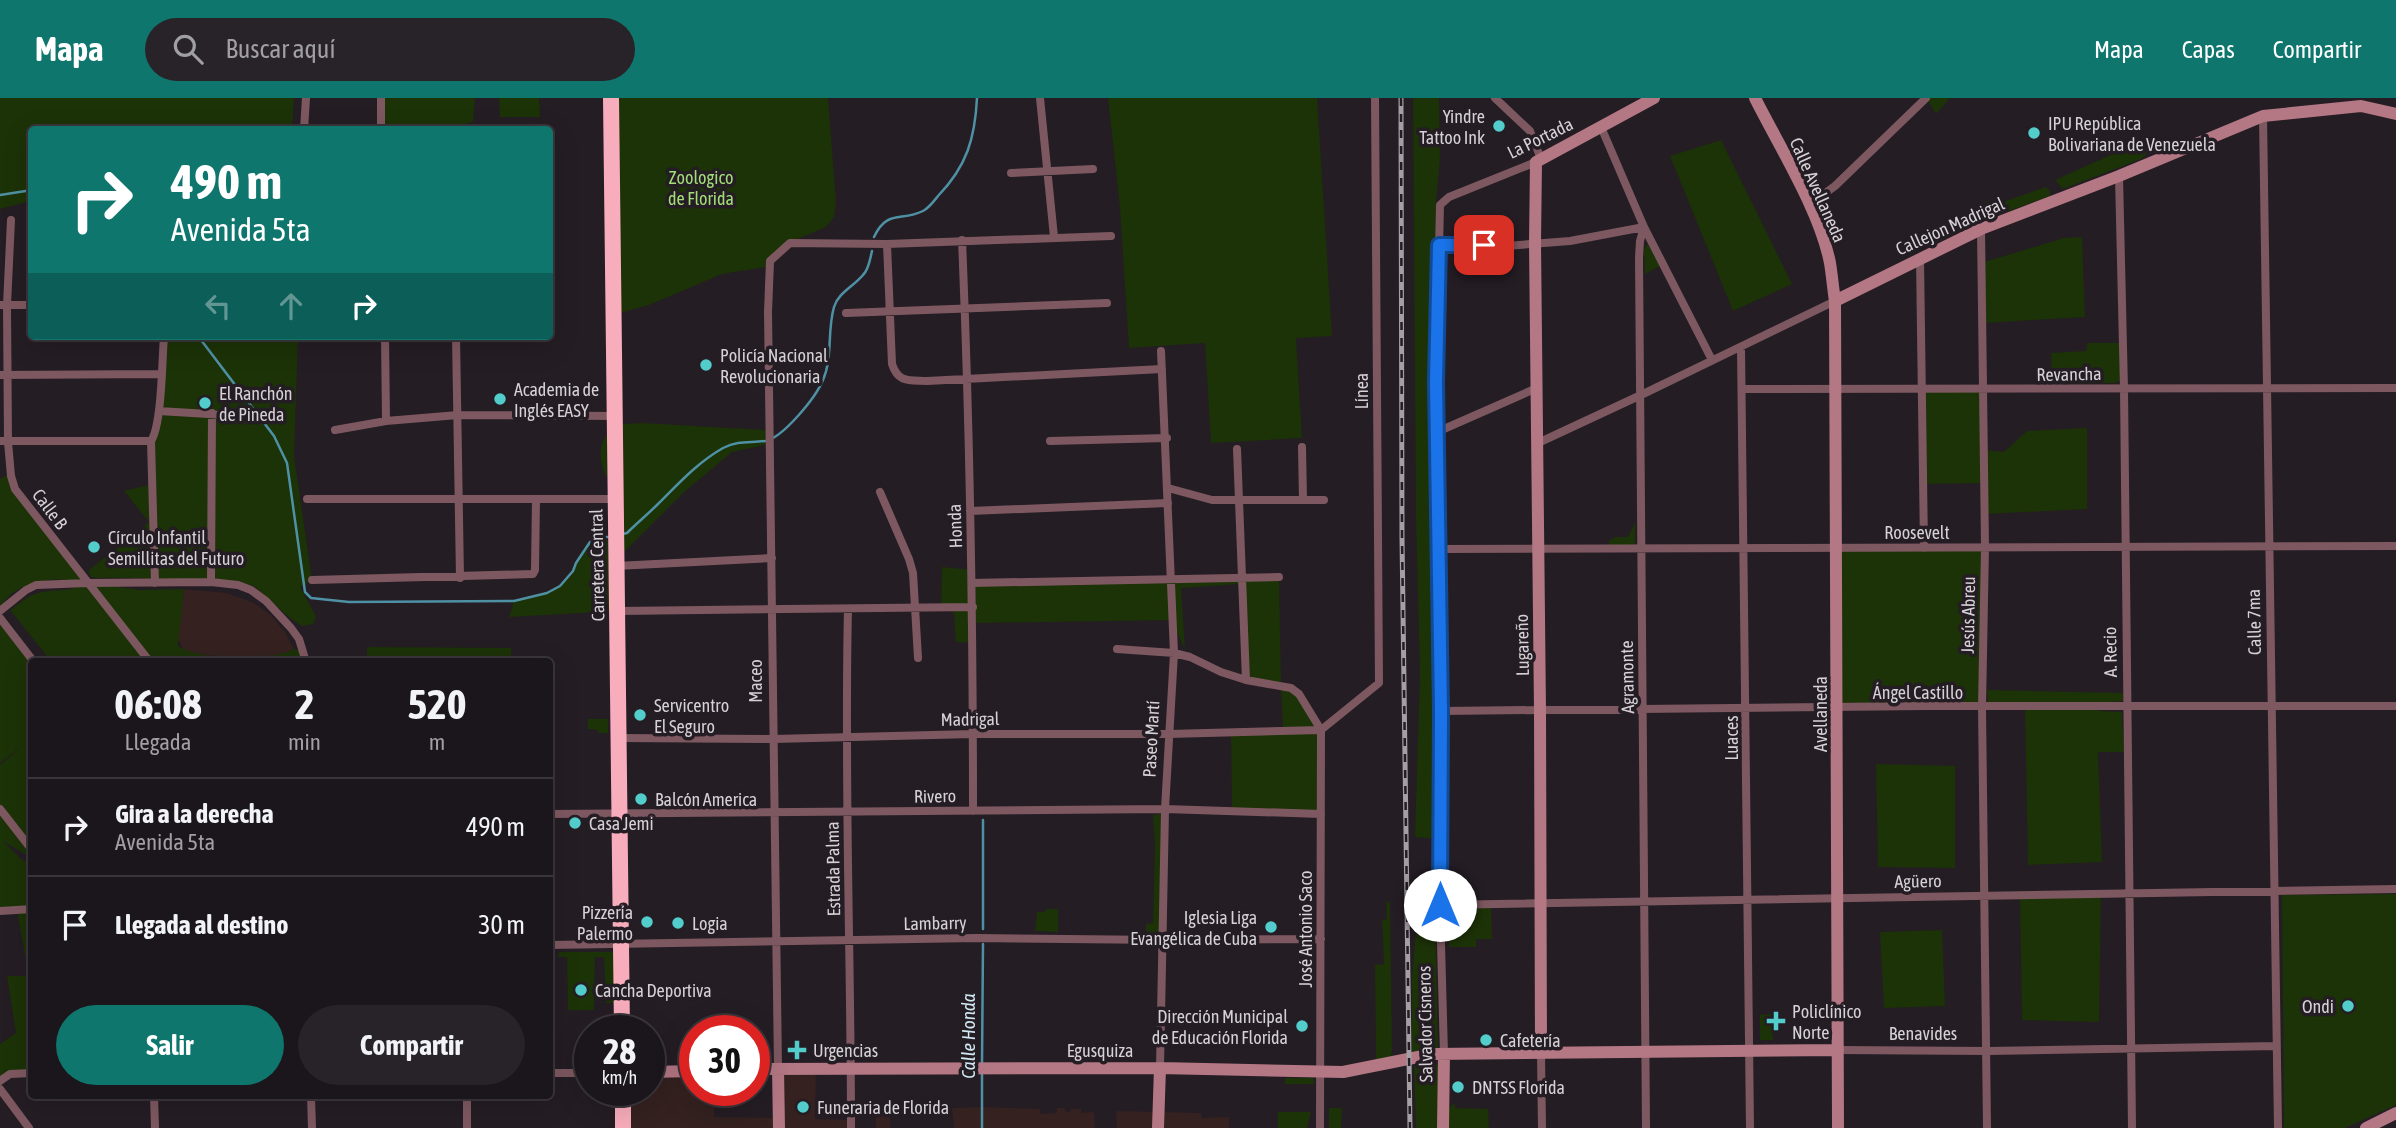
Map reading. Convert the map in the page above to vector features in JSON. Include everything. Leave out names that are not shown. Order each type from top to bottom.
[{"type":"highway","name":"Carretera Central","points":[[611,98],[622,1015]]},
{"type":"highway","points":[[623,1106],[623,1128]]},
{"type":"street","points":[[304,126],[306,98]]},
{"type":"street","points":[[381,98],[381,126]]},
{"type":"street","points":[[1041,98],[1054,237]]},
{"type":"street","name":"Línea","points":[[1321,730],[1379,683],[1375,98]]},
{"type":"street","points":[[1495,98],[1530,131],[1539,161]]},
{"type":"street","name":"Calle Avellaneda","points":[[1755,98],[1809,205],[1830,261],[1835,301]]},
{"type":"street","points":[[1809,205],[1835,186],[1926,98]]},
{"type":"street","name":"La Portada","points":[[1440,205],[1449,197],[1539,161],[1646,100]]},
{"type":"street","name":"Callejon Madrigal","points":[[1538,443],[1642,396],[1981,229],[2119,176],[2263,116],[2363,102],[2396,114]]},
{"type":"street","name":"Calle 7ma","points":[[2263,116],[2278,1128]]},
{"type":"street","points":[[1601,127],[1644,227],[1712,360]]},
{"type":"street","name":"Lugareño","points":[[1539,161],[1535,243],[1541,710],[1542,1128]]},
{"type":"street","points":[[1011,173],[1093,169]]},
{"type":"street","name":"A. Recio","points":[[2119,176],[2132,1128]]},
{"type":"street","name":"Salvador Cisneros","points":[[1440,205],[1437,432],[1443,1128]]},
{"type":"street","name":"Calle B","points":[[11,220],[4,305],[4,441],[15,489],[147,658]]},
{"type":"street","points":[[1439,245],[1570,241],[1644,227]]},
{"type":"street","name":"Agramonte","points":[[1644,227],[1639,258],[1646,1128]]},
{"type":"street","name":"Jesús Abreu","points":[[1981,229],[1986,547],[1982,707],[1987,1128]]},
{"type":"street","points":[[1111,236],[887,244],[892,364],[895,374],[899,378],[908,379],[968,379],[1162,369]]},
{"type":"street","name":"Honda","points":[[962,240],[973,607],[972,811]]},
{"type":"street","name":"Maceo","points":[[779,1128],[769,450],[770,261],[790,243],[887,244]]},
{"type":"street","points":[[1920,258],[1923,548]]},
{"type":"street","name":"Avellaneda","points":[[1835,301],[1838,1128]]},
{"type":"street","points":[[846,313],[1107,303]]},
{"type":"street","points":[[4,305],[28,305]]},
{"type":"street","points":[[155,583],[151,442],[155,436],[159,411],[164,340]]},
{"type":"street","points":[[385,340],[386,421]]},
{"type":"street","points":[[457,340],[460,578]]},
{"type":"street","name":"Luaces","points":[[1741,347],[1750,1128]]},
{"type":"street","name":"Paseo Martí","points":[[1158,1128],[1165,809],[1174,653],[1167,438],[1161,351]]},
{"type":"street","points":[[4,375],[160,374]]},
{"type":"street","points":[[1437,432],[1537,388]]},
{"type":"street","name":"Revancha","points":[[1743,389],[2396,388]]},
{"type":"street","points":[[159,411],[241,416]]},
{"type":"street","points":[[211,582],[212,413]]},
{"type":"street","points":[[335,430],[386,421],[458,415],[615,416]]},
{"type":"street","points":[[1050,441],[1167,438]]},
{"type":"street","points":[[4,441],[151,442]]},
{"type":"street","points":[[1302,447],[1303,500]]},
{"type":"street","points":[[1237,449],[1246,680]]},
{"type":"street","points":[[1168,488],[1212,500],[1324,500]]},
{"type":"street","points":[[880,492],[909,559],[916,588],[918,658]]},
{"type":"street","points":[[307,499],[615,499]]},
{"type":"street","points":[[312,580],[533,575],[536,499]]},
{"type":"street","points":[[970,511],[1168,503]]},
{"type":"street","name":"Roosevelt","points":[[1439,549],[2396,546]]},
{"type":"street","points":[[616,566],[772,558]]},
{"type":"street","points":[[972,583],[1279,576]]},
{"type":"street","points":[[0,611],[36,585],[211,582],[238,585],[251,590],[266,601],[299,639],[305,658]]},
{"type":"street","points":[[617,611],[973,607]]},
{"type":"street","name":"Estrada Palma","points":[[848,609],[845,738],[851,1128]]},
{"type":"street","points":[[0,618],[31,658]]},
{"type":"street","points":[[1117,649],[1174,653],[1246,680],[1291,688],[1299,694],[1321,730]]},
{"type":"street","name":"Ángel Castillo","points":[[1441,711],[2396,706]]},
{"type":"street","name":"Madrigal","points":[[619,738],[773,739],[1321,730]]},
{"type":"street","name":"José Antonio Saco","points":[[1320,1128],[1321,730]]},
{"type":"street","points":[[0,809],[28,845]]},
{"type":"street","name":"Rivero","points":[[553,814],[1165,809],[1321,814]]},
{"type":"street","name":"Agüero","points":[[1440,905],[2396,888]]},
{"type":"street","points":[[0,911],[28,909]]},
{"type":"street","name":"Lambarry","points":[[553,945],[1013,938],[1321,939]]},
{"type":"street","name":"Benavides","points":[[1444,1054],[1988,1051],[2276,1046]]},
{"type":"street","name":"Egusquiza","points":[[770,1069],[984,1067],[1320,1072],[1364,1069],[1444,1054]]},
{"type":"street","points":[[0,1081],[10,1074],[28,1073]]},
{"type":"street","points":[[553,1073],[574,1073]]},
{"type":"street","points":[[0,1089],[29,1128]]},
{"type":"street","points":[[154,1099],[155,1128]]},
{"type":"street","points":[[311,1099],[312,1128]]},
{"type":"street","points":[[467,1099],[467,1128]]},
{"type":"street","points":[[2366,1128],[2396,1114]]},
{"type":"shaded area","points":[[184,589],[227,593],[254,603],[271,615],[294,649],[282,655],[266,658],[190,654],[184,651],[178,635]]},
{"type":"shaded area","points":[[778,1069],[816,1069],[815,1119],[851,1120],[851,1128],[623,1128],[623,1106],[665,1106],[665,1072],[679,1071],[679,1106],[714,1106],[714,1117],[778,1118]]},
{"type":"shaded area","points":[[875,1101],[880,1101],[880,1107],[890,1108],[890,1128],[876,1128]]},
{"type":"shaded area","points":[[952,1108],[1040,1109],[1040,1114],[1057,1113],[1057,1108],[1065,1108],[1066,1112],[1081,1109],[1081,1113],[1094,1112],[1095,1128],[954,1128]]},
{"type":"shaded area","points":[[1116,1111],[1201,1113],[1202,1118],[1229,1117],[1229,1128],[1117,1128]]},
{"type":"green space","points":[[0,98],[294,98],[292,126],[28,126],[28,202],[0,209]]},
{"type":"green space","points":[[383,98],[475,98],[473,122],[461,126],[384,126]]},
{"type":"green space","points":[[499,98],[539,98],[540,117],[500,117]]},
{"type":"green space","name":"Zoologico de Florida","points":[[611,98],[828,98],[836,202],[834,217],[826,227],[795,240],[766,267],[722,274],[649,305],[613,315]]},
{"type":"green space","points":[[1108,98],[1317,98],[1332,336],[1296,338],[1302,438],[1211,443],[1205,343],[1129,348],[1120,208]]},
{"type":"green space","points":[[1413,98],[1439,98],[1440,159],[1436,201],[1434,322],[1435,554],[1430,560],[1432,582],[1436,589],[1438,692],[1435,839],[1415,837],[1420,674],[1416,518]]},
{"type":"green space","points":[[1926,98],[1950,98],[1936,114]]},
{"type":"green space","points":[[1721,140],[1792,284],[1733,311],[1670,156]]},
{"type":"green space","points":[[2144,140],[2146,155],[2141,159],[2063,189],[2055,180]]},
{"type":"green space","points":[[2046,187],[2050,196],[1970,225],[1965,213],[1988,201],[1991,206]]},
{"type":"green space","points":[[2082,237],[2085,317],[1982,323],[1981,263],[2064,238]]},
{"type":"green space","points":[[1648,243],[1660,266],[1645,274],[1644,249]]},
{"type":"green space","points":[[164,340],[298,340],[294,456],[312,580],[300,587],[316,616],[313,624],[302,626],[295,622],[251,584],[251,590],[175,580],[91,577],[88,571],[149,522],[124,491],[149,485]]},
{"type":"green space","points":[[2087,343],[2119,343],[2122,379],[2115,383],[2052,384],[2051,353],[2086,351]]},
{"type":"green space","points":[[1922,390],[1982,390],[1984,450],[2004,452],[2027,431],[2087,428],[2087,509],[1985,514],[1984,483],[1923,484]]},
{"type":"green space","points":[[623,424],[766,430],[765,445],[732,452],[683,493],[623,553],[617,611],[509,617],[514,601],[546,593],[567,580],[586,549],[598,537],[616,543],[623,552]]},
{"type":"green space","points":[[607,435],[607,478],[601,456]]},
{"type":"green space","points":[[11,473],[15,489],[87,582],[139,590],[184,589],[178,646],[203,655],[236,658],[49,658],[10,610],[35,594],[66,590],[85,582],[62,579],[26,585],[7,598],[0,608],[0,479]]},
{"type":"green space","points":[[1635,522],[1635,544],[1631,547],[1609,545],[1609,541],[1615,537],[1628,537]]},
{"type":"green space","points":[[1985,547],[1982,706],[1988,701],[1987,690],[2123,693],[2123,701],[2097,703],[2099,711],[2122,712],[2124,752],[2098,752],[2102,862],[2028,865],[2025,707],[1838,709],[1835,548]]},
{"type":"green space","points":[[942,567],[972,570],[972,583],[1279,577],[1281,685],[1291,688],[1321,730],[1321,814],[1232,811],[1231,732],[1283,730],[1281,686],[1246,680],[1239,584],[1181,588],[1185,650],[1172,620],[975,623],[974,643],[956,642],[954,613],[941,607]]},
{"type":"green space","points":[[0,618],[29,658],[28,856],[3,841],[22,860],[28,862],[28,971],[17,911],[0,911],[0,765],[23,745],[0,763]]},
{"type":"green space","points":[[367,647],[511,648],[511,658],[367,658]]},
{"type":"green space","points":[[294,649],[303,651],[305,658],[253,658]]},
{"type":"green space","points":[[588,719],[608,719],[608,733],[588,729]]},
{"type":"green space","points":[[1876,764],[1955,766],[1955,868],[1878,867]]},
{"type":"green space","points":[[1161,814],[1159,933],[1146,934],[1146,924],[1153,923],[1153,815]]},
{"type":"green space","points":[[2101,894],[2099,1022],[2022,1020],[2020,895]]},
{"type":"green space","points":[[2396,894],[2396,1105],[2345,1128],[2284,1128],[2282,895]]},
{"type":"green space","points":[[1386,901],[1390,903],[1392,1051],[1391,1056],[1376,1060],[1375,965],[1384,964],[1382,920],[1387,919]]},
{"type":"green space","points":[[1491,908],[1492,939],[1476,939],[1476,947],[1449,947],[1448,909]]},
{"type":"green space","points":[[1046,909],[1058,909],[1058,932],[1035,931],[1037,912],[1045,912]]},
{"type":"green space","points":[[1418,909],[1435,910],[1438,1047],[1412,1053],[1412,976]]},
{"type":"green space","points":[[1942,930],[1945,1006],[1884,1008],[1880,932]]},
{"type":"green space","name":"Cancha Deportiva","points":[[559,952],[614,952],[614,1003],[606,1003],[604,957],[595,957],[594,1010],[568,1010],[567,957],[558,957]]},
{"type":"green space","points":[[7,976],[28,976],[28,1073],[10,1074],[0,1082],[0,1044],[16,1033]]},
{"type":"green space","points":[[1771,1014],[1773,1040],[1760,1040],[1760,1015]]},
{"type":"green space","points":[[1432,1062],[1438,1065],[1437,1128],[1416,1128],[1414,1066]]},
{"type":"green space","points":[[1285,1078],[1313,1078],[1314,1084],[1285,1084]]},
{"type":"green space","points":[[1455,1104],[1455,1108],[1488,1109],[1489,1128],[1444,1128],[1444,1108],[1451,1108],[1451,1105]]},
{"type":"green space","points":[[1329,1108],[1342,1108],[1341,1128],[1329,1128]]},
{"type":"green space","points":[[1278,1112],[1311,1112],[1307,1128],[1278,1128]]},
{"type":"waterway","points":[[874,237],[889,219],[925,210],[948,185],[968,151],[977,98]]},
{"type":"waterway","points":[[0,195],[28,191]]},
{"type":"waterway","points":[[623,534],[705,460],[734,444],[772,438],[798,416],[823,380],[836,302],[865,273],[872,251]]},
{"type":"waterway","points":[[201,340],[274,436],[287,463],[305,592],[311,598],[349,602],[514,601],[547,593],[560,586],[573,571],[590,542],[598,537],[610,537]]},
{"type":"waterway","name":"Calle Honda","points":[[983,820],[983,929]]},
{"type":"waterway","name":"Calle Honda","points":[[982,1064],[983,944]]},
{"type":"waterway","name":"Calle Honda","points":[[982,1074],[982,1128]]},
{"type":"railway","points":[[1401,98],[1402,538],[1410,1128]]},
{"type":"place","name":"Yindre Tattoo Ink","points":[[1499,126]]},
{"type":"place","name":"IPU República Bolivariana de Venezuela","points":[[2034,133]]},
{"type":"place","name":"Policía Nacional Revolucionaria","points":[[706,365]]},
{"type":"place","name":"Academia de Inglés EASY","points":[[500,399]]},
{"type":"place","name":"El Ranchón de Pineda","points":[[205,403]]},
{"type":"place","name":"Círculo Infantil Semillitas del Futuro","points":[[94,547]]},
{"type":"place","name":"Servicentro El Seguro","points":[[640,715]]},
{"type":"place","name":"Balcón America","points":[[641,799]]},
{"type":"place","name":"Casa Jemi","points":[[575,823]]},
{"type":"place","name":"Pizzería Palermo","points":[[647,922]]},
{"type":"place","name":"Logia","points":[[678,923]]},
{"type":"place","name":"Iglesia Liga Evangélica de Cuba","points":[[1271,927]]},
{"type":"place","name":"Cancha Deportiva","points":[[581,990]]},
{"type":"place","name":"Ondi","points":[[2348,1006]]},
{"type":"place","name":"Policlínico Norte","points":[[1776,1021]]},
{"type":"place","name":"Dirección Municipal de Educación Florida","points":[[1302,1026]]},
{"type":"place","name":"Cafetería","points":[[1486,1040]]},
{"type":"place","name":"Urgencias","points":[[797,1050]]},
{"type":"place","name":"DNTSS Florida","points":[[1458,1087]]},
{"type":"place","name":"Funeraria de Florida","points":[[803,1107]]},
{"type":"route","points":[[1440,905],[1441,711],[1436,382],[1439,245],[1484,245]]}]
